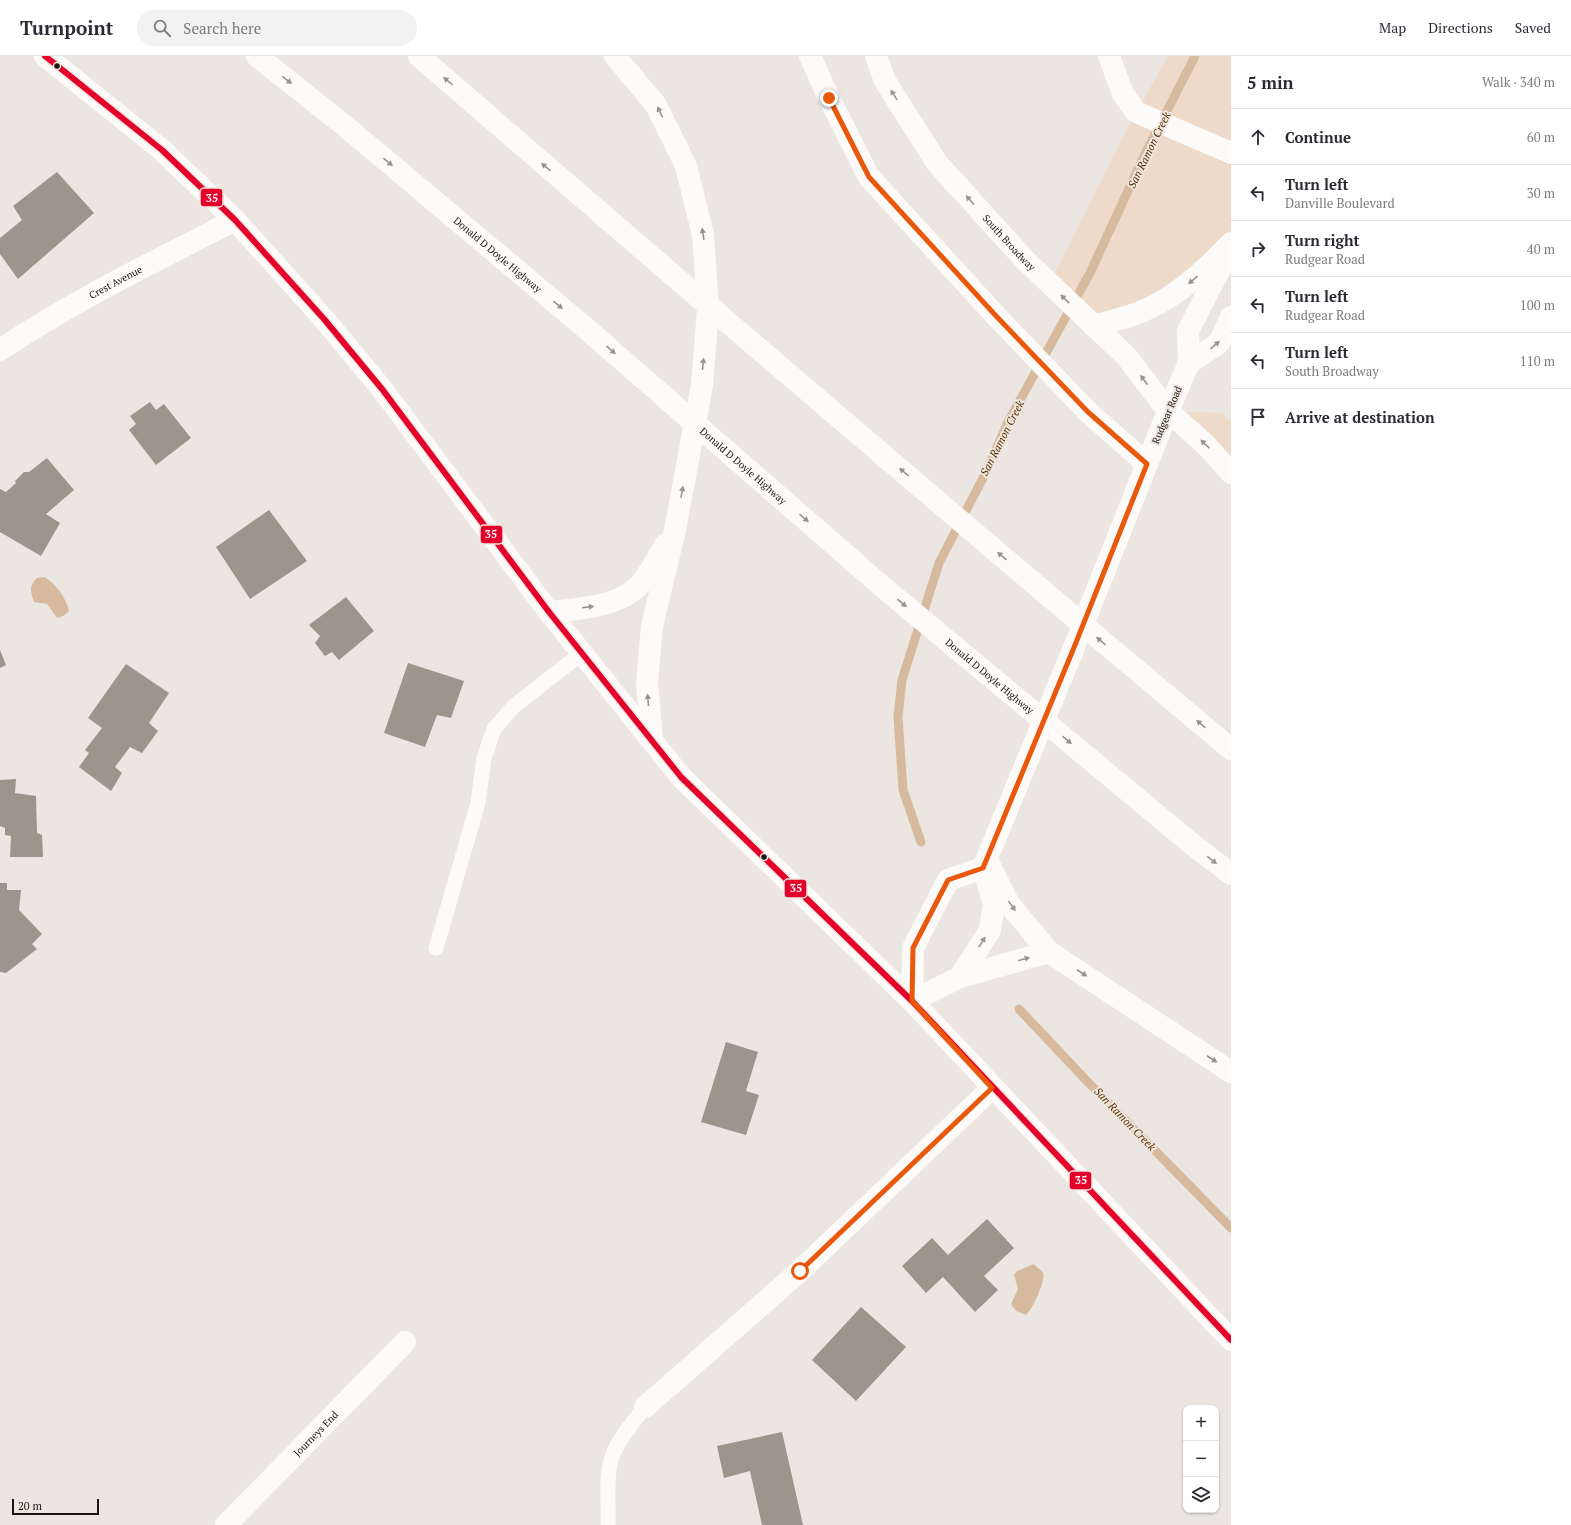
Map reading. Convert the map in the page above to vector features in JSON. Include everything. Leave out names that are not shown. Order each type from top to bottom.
[{"type":"main road","points":[[45,56],[162,150],[235,220],[324,319],[382,389],[549,612],[681,777],[912,1001],[992,1088],[1231,1340]]},
{"type":"main road","name":"Donald D Doyle Highway","points":[[257,56],[345,126],[582,325],[884,588],[1193,845],[1231,874]]},
{"type":"main road","points":[[419,56],[576,192],[1231,749]]},
{"type":"main road","points":[[615,56],[656,105],[686,166],[703,235],[708,309],[702,385],[675,530],[652,626],[647,683],[652,739]]},
{"type":"main road","points":[[810,56],[829,98],[869,177],[997,317],[1088,412],[1147,464]]},
{"type":"main road","name":"South Broadway","points":[[876,56],[885,81],[936,163],[1025,260],[1127,357],[1168,411],[1206,444],[1231,473]]},
{"type":"main road","points":[[1109,56],[1123,94],[1136,112],[1231,153]]},
{"type":"main road","name":"Crest Avenue","points":[[0,350],[26,332],[105,288],[235,220]]},
{"type":"main road","points":[[1094,326],[1132,315],[1164,300],[1206,268],[1231,243]]},
{"type":"main road","name":"Rudgear Road","points":[[985,864],[1078,638],[1168,411],[1189,363],[1188,331],[1231,247]]},
{"type":"main road","points":[[1189,363],[1219,343],[1231,317]]},
{"type":"main road","points":[[549,612],[598,606],[621,598],[641,583],[675,530]]},
{"type":"main road","points":[[985,864],[1009,904],[1049,952],[1231,1072]]},
{"type":"main road","points":[[960,977],[990,930],[994,904],[985,864]]},
{"type":"main road","points":[[912,1001],[913,948],[948,880],[985,864]]},
{"type":"main road","points":[[912,1001],[960,977],[1049,952]]},
{"type":"main road","points":[[645,1407],[800,1271],[992,1088]]},
{"type":"main road","name":"Journeys End","points":[[226,1525],[405,1342]]},
{"type":"lane","points":[[436,948],[478,803],[484,758],[494,729],[513,707],[582,653]]},
{"type":"lane","points":[[608,1525],[609,1476],[614,1453],[628,1429],[645,1407]]},
{"type":"shaded area","points":[[1168,56],[1231,56],[1231,243],[1206,269],[1094,326],[1050,284],[1125,133]]},
{"type":"shaded area","points":[[1168,411],[1222,413],[1231,422],[1231,473]]},
{"type":"shaded area","points":[[45,577],[63,596],[69,611],[63,616],[57,618],[47,604],[34,602],[31,586],[37,578]]},
{"type":"shaded area","points":[[1034,1264],[1043,1273],[1043,1277],[1038,1295],[1026,1315],[1016,1311],[1011,1304],[1018,1289],[1014,1275],[1017,1271]]},
{"type":"building","points":[[57,172],[94,213],[18,279],[0,254],[0,238],[22,220],[13,206]]},
{"type":"building","points":[[150,402],[156,410],[164,404],[191,438],[156,465],[129,430],[136,424],[130,416]]},
{"type":"building","points":[[47,458],[74,490],[46,514],[60,523],[41,556],[0,532],[0,489],[6,492],[16,483],[15,481],[24,472],[29,472]]},
{"type":"building","points":[[269,510],[307,561],[250,599],[216,547]]},
{"type":"building","points":[[346,597],[374,631],[339,660],[332,652],[325,656],[315,643],[320,636],[309,625]]},
{"type":"building","points":[[0,650],[6,665],[0,668]]},
{"type":"building","points":[[408,663],[464,681],[451,718],[437,715],[425,747],[384,733]]},
{"type":"building","points":[[126,664],[169,693],[149,723],[158,731],[142,753],[130,747],[115,767],[122,773],[111,791],[79,767],[89,753],[85,750],[102,728],[88,718]]},
{"type":"building","points":[[16,779],[15,793],[36,796],[37,833],[42,835],[43,857],[10,857],[11,836],[5,835],[5,828],[0,826],[0,780]]},
{"type":"building","points":[[0,883],[7,883],[7,890],[21,890],[19,910],[42,934],[32,944],[37,949],[6,973],[0,972]]},
{"type":"building","points":[[726,1042],[758,1052],[746,1091],[759,1095],[746,1135],[701,1122]]},
{"type":"building","points":[[987,1219],[1014,1248],[984,1276],[998,1290],[975,1312],[943,1277],[926,1293],[902,1266],[932,1238],[948,1255]]},
{"type":"building","points":[[861,1307],[906,1347],[856,1401],[812,1360]]},
{"type":"building","points":[[782,1432],[803,1525],[762,1525],[750,1471],[724,1478],[717,1446]]},
{"type":"waterway","name":"San Ramon Creek","points":[[921,842],[903,790],[898,717],[902,680],[939,563],[985,474],[1008,422],[1090,273],[1146,152],[1195,56]]},
{"type":"waterway","name":"San Ramon Creek","points":[[1019,1009],[1084,1078],[1231,1228]]},
{"type":"transit line","name":"35","points":[[45,56],[162,150],[235,220],[324,319],[382,389],[549,612],[681,777],[912,1001],[1231,1340]]},
{"type":"route","points":[[800,1271],[992,1088],[912,1001],[913,948],[948,880],[983,868],[1075,645],[1147,464],[1088,412],[997,317],[869,177],[829,98]]}]
